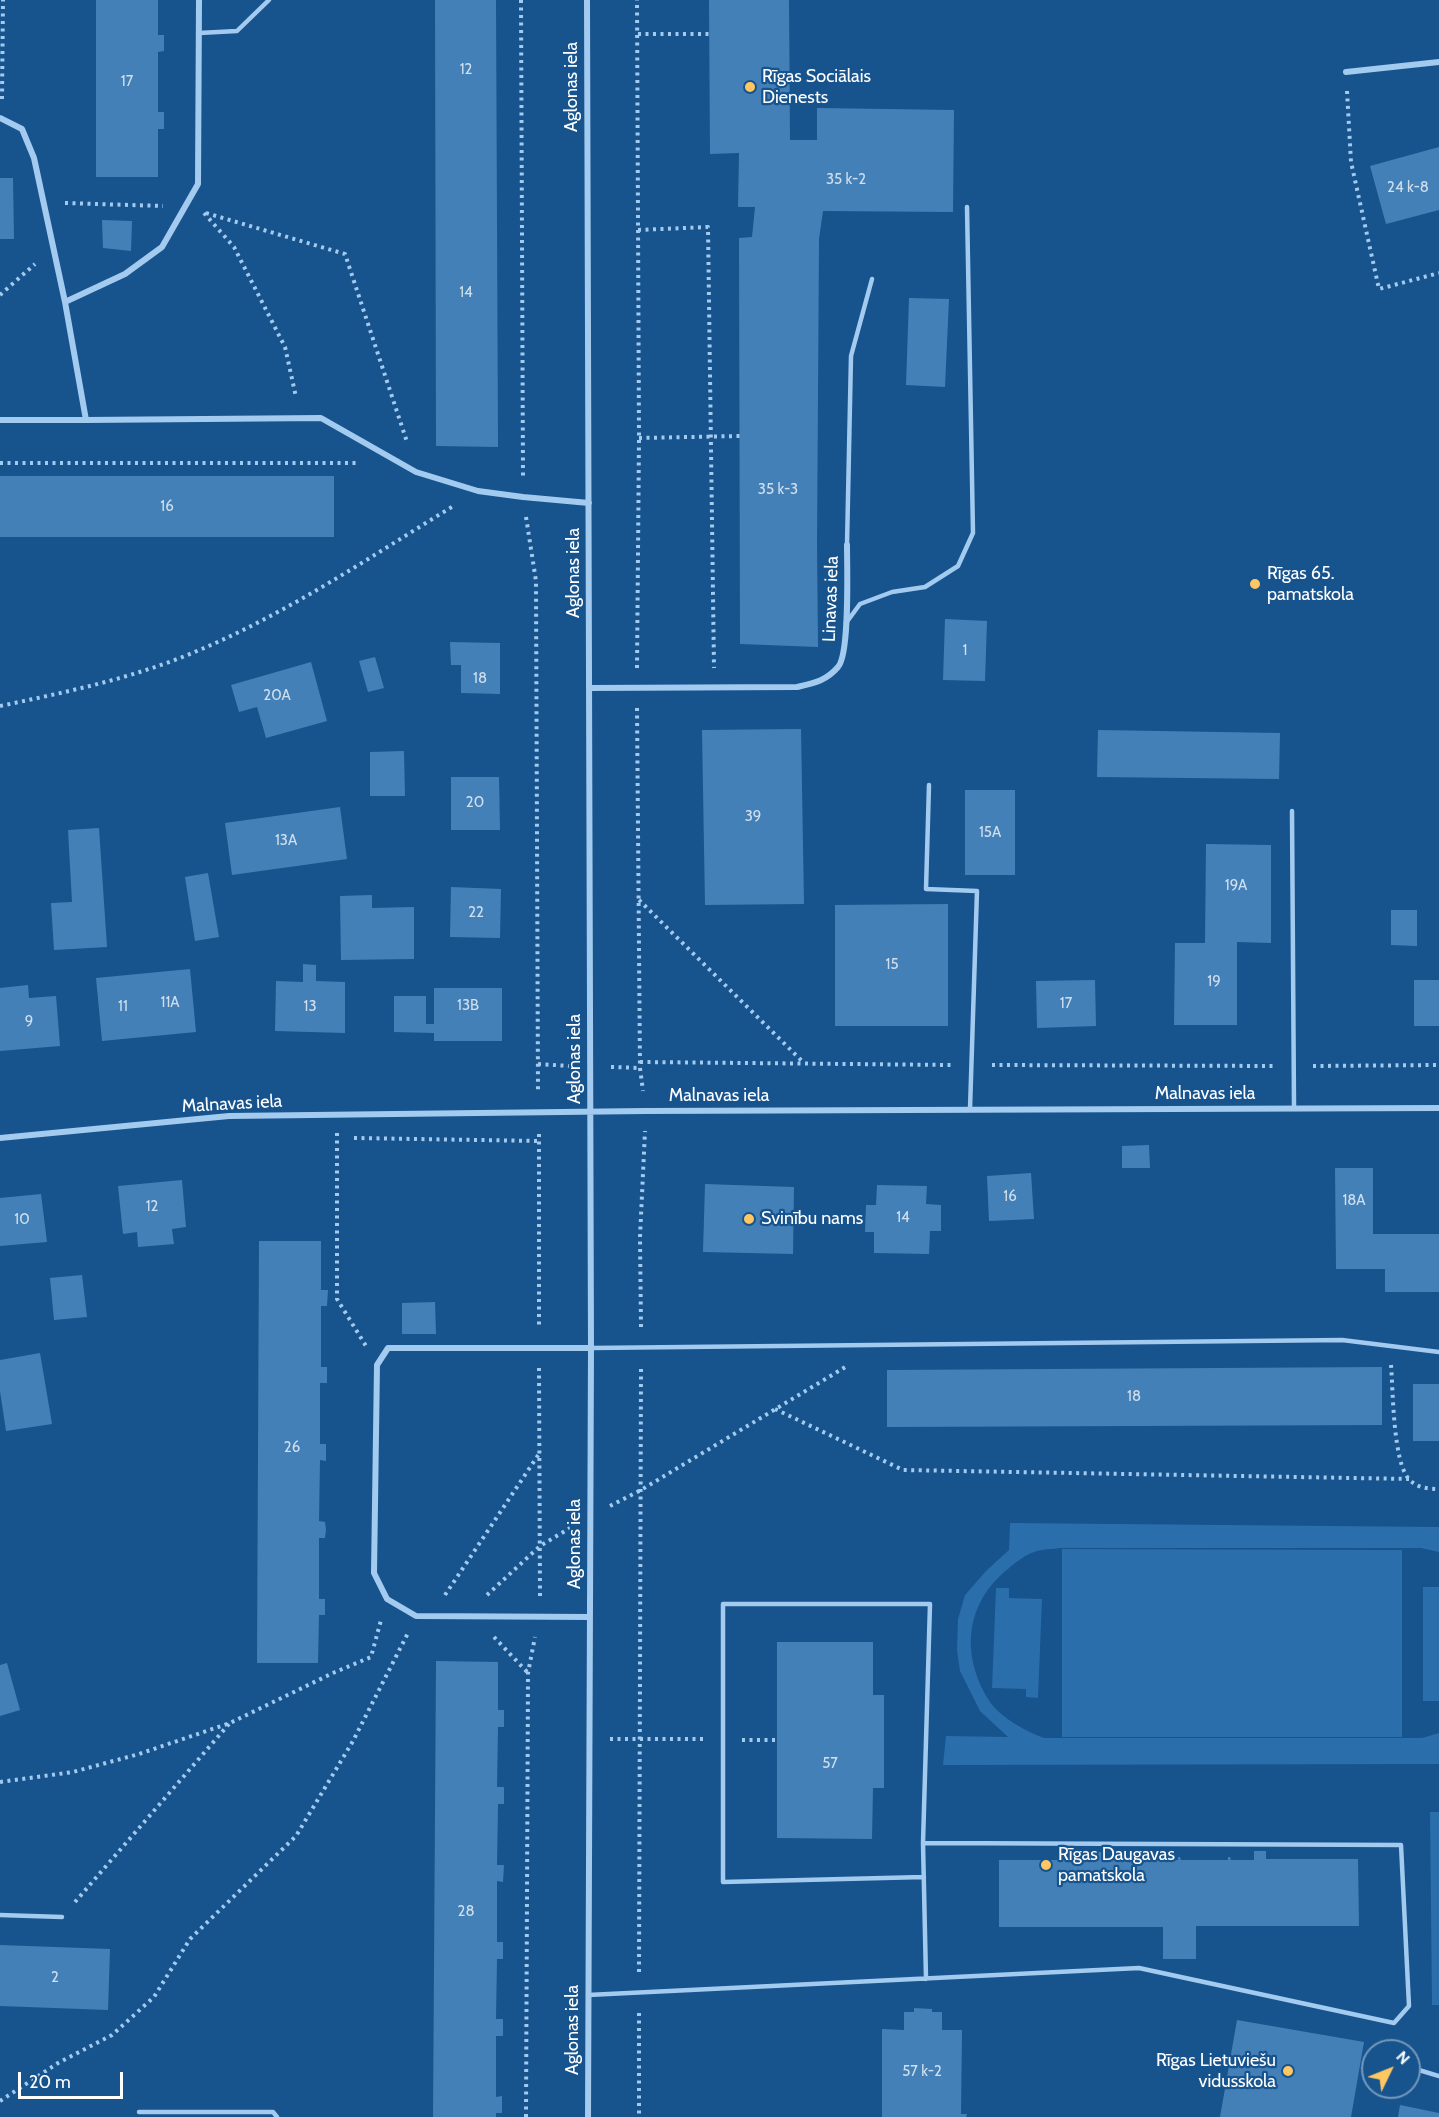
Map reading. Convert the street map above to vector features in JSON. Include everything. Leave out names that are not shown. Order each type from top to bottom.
[{"type":"street","points":[[65,302],[125,274],[162,247],[198,184],[199,0]]},
{"type":"street","name":"Aglonas iela","points":[[587,0],[591,1348],[588,2117]]},
{"type":"street","points":[[1346,72],[1439,62]]},
{"type":"street","points":[[1,118],[22,129],[34,158],[65,302],[86,420]]},
{"type":"street","points":[[0,420],[321,418],[416,472],[478,491],[589,503]]},
{"type":"street","name":"Linavas iela","points":[[590,688],[797,687],[819,682],[840,666],[845,645],[847,545]]},
{"type":"street","name":"Malnavas iela","points":[[0,1138],[229,1116],[645,1111],[1439,1108]]},
{"type":"street","points":[[590,1617],[416,1616],[387,1599],[374,1573],[377,1365],[388,1348],[591,1348]]},
{"type":"lane","points":[[199,33],[237,31],[269,0]]},
{"type":"lane","points":[[846,623],[860,604],[892,592],[925,587],[958,566],[973,533],[967,207]]},
{"type":"lane","name":"Linavas iela","points":[[847,545],[851,356],[872,279]]},
{"type":"lane","points":[[929,785],[926,889],[977,891],[970,1109]]},
{"type":"lane","points":[[1292,811],[1294,1108]]},
{"type":"lane","points":[[591,1348],[1342,1340],[1439,1352]]},
{"type":"lane","points":[[924,1877],[723,1882],[723,1604],[930,1604],[923,1843],[924,1877],[926,1979]]},
{"type":"lane","points":[[588,1995],[1139,1968],[1394,2024],[1409,2006],[1401,1845],[923,1843]]},
{"type":"lane","points":[[0,1915],[62,1917]]},
{"type":"lane","points":[[1421,2071],[1439,2076]]},
{"type":"lane","points":[[139,2112],[273,2112],[277,2117]]},
{"type":"path","points":[[1,118],[3,0]]},
{"type":"path","points":[[521,0],[523,497],[536,581],[538,1113]]},
{"type":"path","points":[[637,0],[639,438],[637,688],[640,1062],[645,1111],[640,1237],[639,2117]]},
{"type":"path","points":[[638,34],[709,34]]},
{"type":"path","points":[[1346,72],[1351,162],[1379,289],[1439,273]]},
{"type":"path","points":[[44,202],[164,206],[204,212],[345,254],[416,472]]},
{"type":"path","points":[[204,212],[234,247],[285,347],[300,418]]},
{"type":"path","points":[[638,230],[708,227],[715,687]]},
{"type":"path","points":[[0,295],[53,247]]},
{"type":"path","points":[[639,438],[740,436]]},
{"type":"path","points":[[0,462],[362,463],[376,449]]},
{"type":"path","points":[[0,706],[101,684],[196,651],[279,612],[478,491]]},
{"type":"path","points":[[639,900],[805,1064]]},
{"type":"path","points":[[640,1062],[1439,1065]]},
{"type":"path","points":[[338,1115],[337,1299],[377,1365]]},
{"type":"path","points":[[326,1138],[337,1138]]},
{"type":"path","points":[[349,1138],[539,1141]]},
{"type":"path","points":[[464,1616],[540,1546],[590,1515],[641,1490],[880,1345]]},
{"type":"path","points":[[1390,1346],[1398,1451],[1408,1479]]},
{"type":"path","points":[[775,1409],[903,1470],[1408,1479],[1425,1489],[1439,1489]]},
{"type":"path","points":[[431,1616],[539,1453]]},
{"type":"path","points":[[0,1782],[73,1772],[138,1754],[230,1723],[333,1672],[371,1657],[387,1599]]},
{"type":"path","points":[[0,2101],[58,2063],[112,2035],[154,1997],[190,1939],[296,1836],[353,1741],[416,1616]]},
{"type":"path","points":[[474,1616],[528,1673]]},
{"type":"path","points":[[62,1917],[230,1723]]},
{"type":"path","points":[[590,1739],[777,1740]]},
{"type":"shaded area","points":[[1010,1523],[1439,1527],[1439,1552],[1421,1548],[1061,1548],[1037,1551],[1016,1562],[988,1590],[973,1620],[971,1637],[975,1670],[994,1708],[1014,1723],[1044,1738],[1422,1738],[1439,1733],[1439,1764],[943,1765],[946,1736],[1008,1737],[980,1711],[960,1671],[957,1650],[958,1619],[965,1595],[1009,1550]]},
{"type":"shaded area","points":[[1062,1549],[1402,1550],[1402,1737],[1062,1737]]},
{"type":"shaded area","points":[[1423,1587],[1439,1587],[1439,1701],[1423,1701]]},
{"type":"shaded area","points":[[996,1588],[1009,1588],[1009,1598],[1042,1599],[1038,1698],[1026,1697],[1026,1689],[992,1688]]},
{"type":"shaded area","points":[[1430,1812],[1439,1812],[1439,2005],[1432,2005]]},
{"type":"building","points":[[96,0],[158,0],[158,35],[164,35],[164,51],[158,52],[158,112],[164,112],[164,129],[158,129],[158,177],[96,177]]},
{"type":"building","points":[[435,0],[496,0],[498,447],[436,446]]},
{"type":"building","points":[[709,0],[789,0],[790,140],[817,140],[817,108],[954,110],[953,212],[823,211],[819,239],[818,647],[740,644],[739,238],[752,237],[755,207],[738,207],[739,153],[710,154]]},
{"type":"building","points":[[1439,147],[1439,210],[1386,224],[1370,166]]},
{"type":"building","points":[[0,178],[13,178],[14,239],[0,239]]},
{"type":"building","points":[[102,220],[132,221],[131,251],[103,248]]},
{"type":"building","points":[[909,298],[949,299],[945,387],[906,385]]},
{"type":"building","points":[[0,476],[334,476],[334,537],[0,537]]},
{"type":"building","points":[[945,619],[987,621],[985,681],[943,680]]},
{"type":"building","points":[[450,642],[500,643],[500,694],[461,693],[461,665],[451,665]]},
{"type":"building","points":[[375,657],[384,688],[368,692],[359,661]]},
{"type":"building","points":[[311,662],[327,721],[266,738],[257,707],[239,712],[231,685]]},
{"type":"building","points":[[801,729],[804,904],[705,905],[702,730]]},
{"type":"building","points":[[1098,730],[1280,733],[1279,779],[1097,777]]},
{"type":"building","points":[[404,751],[405,796],[370,796],[370,752]]},
{"type":"building","points":[[451,777],[499,777],[500,830],[451,830]]},
{"type":"building","points":[[965,790],[1015,790],[1015,875],[965,875]]},
{"type":"building","points":[[340,807],[347,859],[232,875],[225,823]]},
{"type":"building","points":[[99,828],[107,947],[54,950],[51,903],[72,902],[68,830]]},
{"type":"building","points":[[1206,844],[1271,845],[1271,943],[1237,942],[1237,1025],[1174,1025],[1175,943],[1205,943]]},
{"type":"building","points":[[208,873],[219,937],[195,941],[185,877]]},
{"type":"building","points":[[451,887],[501,889],[500,938],[450,937]]},
{"type":"building","points":[[372,895],[372,908],[414,907],[414,959],[341,960],[340,896]]},
{"type":"building","points":[[948,904],[948,1026],[835,1026],[835,905]]},
{"type":"building","points":[[1391,910],[1417,910],[1417,946],[1391,945]]},
{"type":"building","points":[[303,964],[316,965],[316,981],[345,982],[345,1033],[275,1031],[276,981],[303,982]]},
{"type":"building","points":[[190,969],[196,1032],[102,1041],[96,978]]},
{"type":"building","points":[[1095,980],[1096,1026],[1037,1028],[1036,981]]},
{"type":"building","points":[[1414,980],[1439,980],[1439,1026],[1414,1026]]},
{"type":"building","points":[[28,985],[29,998],[56,996],[60,1046],[0,1051],[0,988]]},
{"type":"building","points":[[434,988],[502,988],[502,1041],[434,1041],[434,1033],[394,1032],[394,996],[426,996],[426,1024],[434,1024]]},
{"type":"building","points":[[1149,1145],[1150,1168],[1122,1168],[1122,1146]]},
{"type":"building","points":[[1335,1168],[1373,1168],[1373,1234],[1439,1234],[1439,1292],[1385,1292],[1385,1269],[1336,1269]]},
{"type":"building","points":[[1031,1173],[1034,1219],[989,1221],[987,1176]]},
{"type":"building","points":[[182,1180],[186,1227],[172,1229],[174,1244],[138,1247],[137,1232],[123,1234],[118,1186]]},
{"type":"building","name":"Svinību nams","points":[[705,1184],[794,1187],[793,1254],[703,1252]]},
{"type":"building","points":[[877,1185],[927,1186],[926,1204],[941,1205],[941,1231],[930,1231],[929,1254],[874,1253],[874,1232],[865,1232],[866,1205],[876,1205]]},
{"type":"building","points":[[41,1194],[47,1242],[0,1246],[0,1198]]},
{"type":"building","points":[[259,1241],[321,1241],[321,1290],[328,1290],[327,1306],[321,1306],[321,1367],[327,1367],[327,1383],[320,1383],[320,1444],[326,1444],[326,1461],[320,1460],[319,1521],[325,1522],[326,1530],[325,1538],[319,1538],[319,1599],[325,1599],[325,1615],[319,1615],[318,1663],[257,1663]]},
{"type":"building","points":[[82,1275],[87,1317],[54,1320],[50,1278]]},
{"type":"building","points":[[435,1302],[436,1334],[402,1334],[402,1303]]},
{"type":"building","points":[[40,1353],[52,1424],[6,1431],[0,1391],[0,1360]]},
{"type":"building","points":[[1382,1367],[1382,1425],[887,1427],[887,1370]]},
{"type":"building","points":[[1413,1384],[1439,1384],[1439,1441],[1413,1441]]},
{"type":"building","points":[[777,1642],[873,1642],[873,1695],[884,1695],[884,1788],[873,1788],[872,1839],[777,1838]]},
{"type":"building","points":[[436,1661],[498,1662],[498,1710],[504,1710],[504,1727],[498,1727],[497,1787],[504,1787],[504,1804],[498,1804],[497,1865],[504,1865],[503,1882],[497,1881],[497,1942],[503,1942],[503,1959],[497,1959],[496,2019],[503,2019],[503,2036],[496,2036],[496,2097],[502,2096],[502,2113],[496,2113],[496,2117],[433,2117]]},
{"type":"building","points":[[7,1663],[20,1710],[0,1716],[0,1665]]},
{"type":"building","points":[[1254,1851],[1266,1851],[1266,1859],[1358,1859],[1359,1926],[1196,1926],[1196,1959],[1163,1959],[1163,1927],[999,1927],[999,1860],[1092,1860],[1092,1852],[1103,1852],[1103,1860],[1178,1860],[1180,1857],[1181,1860],[1228,1860],[1230,1857],[1231,1860],[1254,1860]]},
{"type":"building","points":[[0,1945],[110,1949],[108,2010],[0,2006]]},
{"type":"building","points":[[914,2008],[942,2012],[942,2030],[962,2030],[961,2114],[967,2114],[966,2117],[882,2117],[882,2029],[904,2030],[904,2012],[914,2012]]},
{"type":"building","name":"Rīgas Lietuviešu vidusskola","points":[[1237,2020],[1361,2041],[1361,2059],[1351,2117],[1220,2117]]},
{"type":"building","points":[[1400,2105],[1439,2113],[1439,2117],[1398,2117]]},
{"type":"place","name":"Rīgas Sociālais Dienests","points":[[750,87]]},
{"type":"place","name":"Rīgas 65. pamatskola","points":[[1255,584]]},
{"type":"place","name":"Svinību nams","points":[[749,1219]]},
{"type":"place","name":"Rīgas Daugavas pamatskola","points":[[1046,1865]]},
{"type":"place","name":"Rīgas Lietuviešu vidusskola","points":[[1288,2071]]}]
